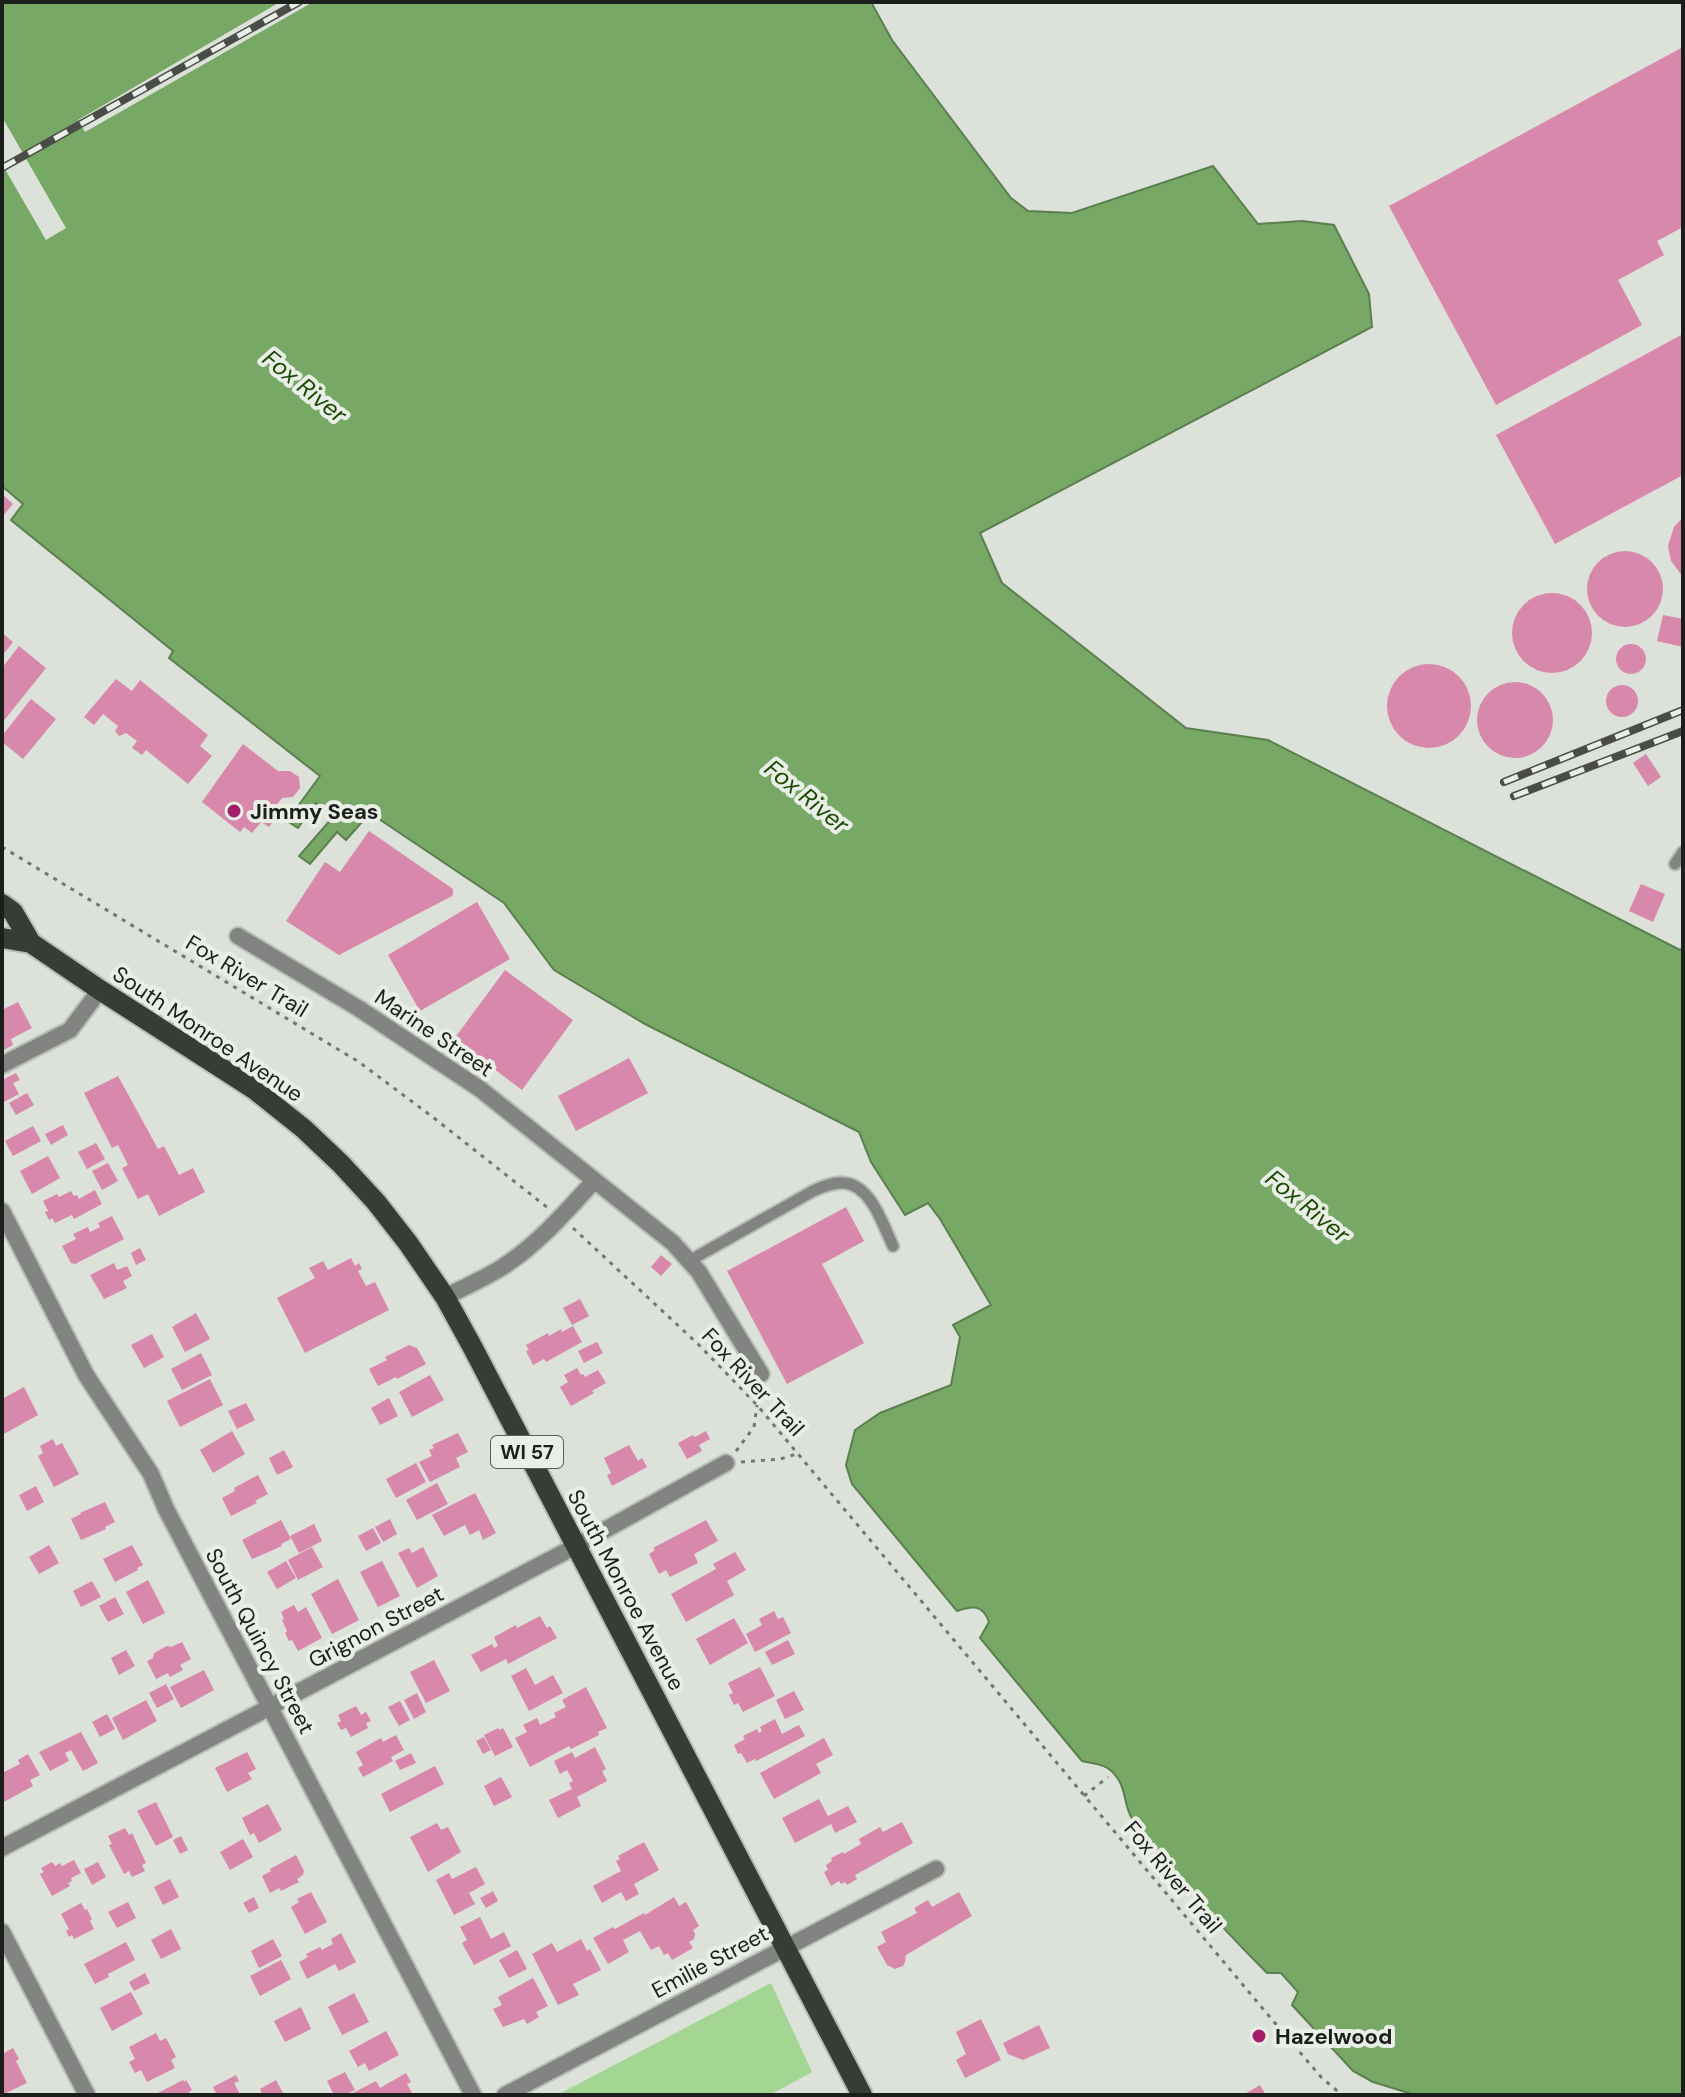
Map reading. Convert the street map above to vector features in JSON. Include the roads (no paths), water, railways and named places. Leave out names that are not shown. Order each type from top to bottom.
[{"type":"main road","name":"South Monroe Avenue","points":[[2,904],[13,912],[31,943]]},
{"type":"main road","name":"South Monroe Avenue","points":[[2,938],[31,943],[254,1089],[341,1164],[408,1243],[445,1297],[862,2095]]},
{"type":"street","name":"Marine Street","points":[[238,936],[358,1008],[480,1089],[673,1243],[699,1272],[761,1374]]},
{"type":"street","points":[[2,1065],[70,1030],[100,990]]},
{"type":"street","points":[[445,1297],[502,1267],[526,1249],[594,1181]]},
{"type":"street","name":"South Quincy Street","points":[[2,1211],[86,1375],[151,1474],[166,1509],[473,2095]]},
{"type":"street","name":"Grignon Street","points":[[2,1848],[576,1546],[726,1463]]},
{"type":"street","name":"Emilie Street","points":[[505,2095],[936,1869]]},
{"type":"street","points":[[2,1932],[87,2095]]},
{"type":"lane","points":[[1675,864],[1683,852]]},
{"type":"lane","points":[[689,1261],[813,1191],[845,1183],[860,1189],[869,1198],[893,1246]]},
{"type":"water","name":"Fox River","points":[[2,2],[871,2],[892,40],[1011,198],[1028,211],[1072,213],[1213,166],[1258,224],[1302,221],[1334,225],[1369,294],[1372,327],[980,533],[1002,583],[1186,728],[1268,740],[1680,950],[1683,948],[1683,2095],[1415,2095],[1373,2082],[1353,2071],[1292,2005],[1298,1992],[1281,1973],[1267,1973],[1164,1860],[1130,1815],[1121,1786],[1112,1771],[1082,1761],[980,1638],[989,1622],[984,1612],[973,1607],[957,1611],[852,1484],[846,1465],[855,1430],[880,1413],[951,1385],[960,1337],[953,1325],[991,1305],[928,1203],[905,1215],[871,1162],[859,1132],[645,1024],[554,970],[504,903],[370,813],[346,840],[337,832],[310,864],[299,856],[333,817],[316,803],[298,828],[287,821],[320,776],[169,658],[173,651],[11,520],[23,504],[2,486]]},
{"type":"railway","points":[[2,168],[299,2]]},
{"type":"railway","points":[[1504,782],[1683,710]]},
{"type":"railway","points":[[1514,796],[1683,731]]},
{"type":"place","name":"Jimmy Seas","points":[[234,811]]},
{"type":"place","name":"Hazelwood","points":[[1259,2036]]}]
